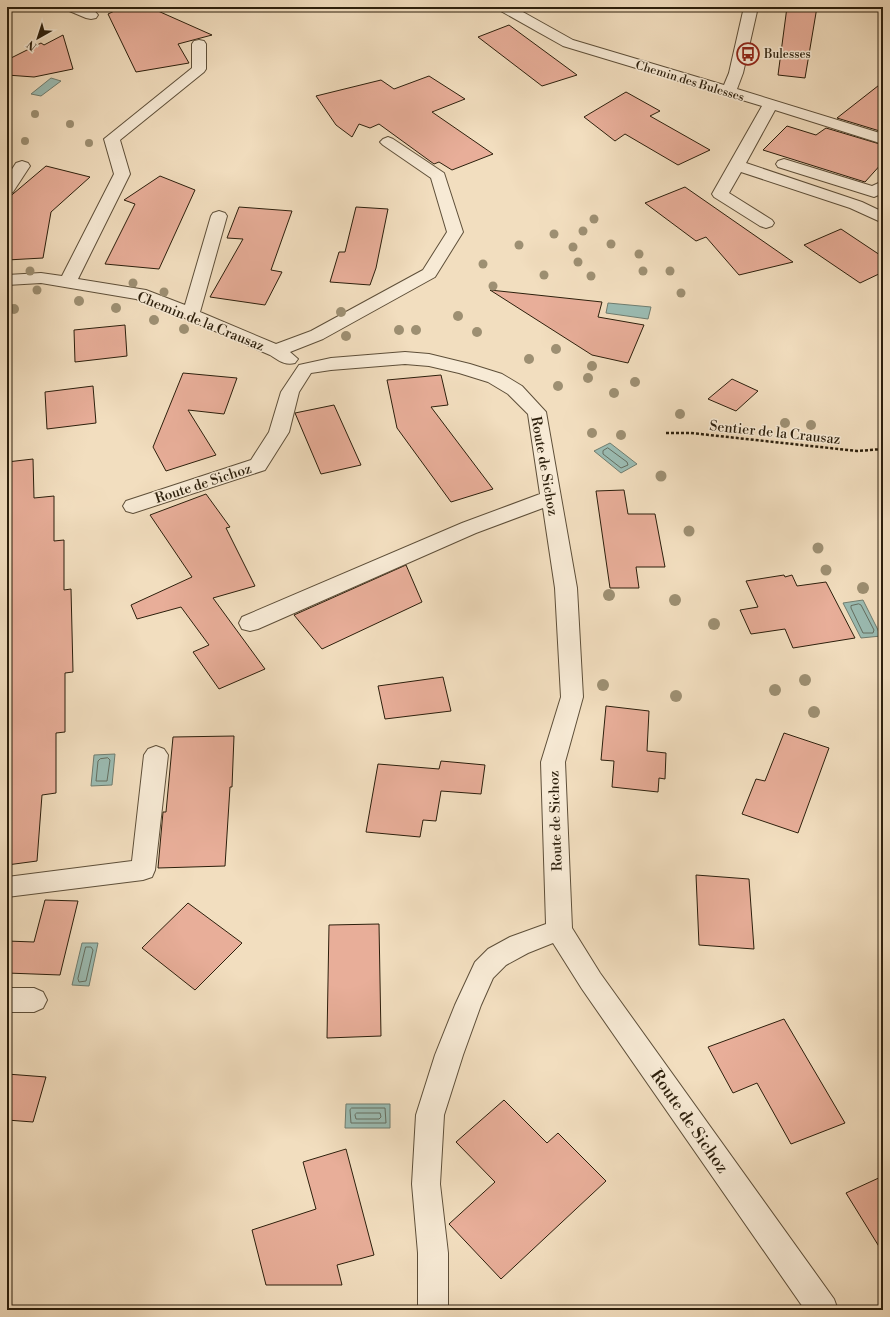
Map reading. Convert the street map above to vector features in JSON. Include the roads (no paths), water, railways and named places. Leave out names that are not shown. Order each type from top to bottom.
[{"type":"street","points":[[72,7],[91,15]]},
{"type":"street","name":"Chemin des Bulesses","points":[[504,7],[529,13],[568,43],[883,139]]},
{"type":"street","points":[[729,92],[736,73],[751,7]]},
{"type":"street","points":[[68,282],[122,174],[112,139],[199,69],[199,44]]},
{"type":"street","points":[[766,223],[720,194],[770,105]]},
{"type":"street","points":[[276,351],[317,335],[429,273],[455,232],[438,176],[388,142]]},
{"type":"street","points":[[784,164],[874,192],[883,186]]},
{"type":"street","points":[[737,165],[856,205],[883,218]]},
{"type":"street","points":[[7,188],[22,166]]},
{"type":"street","points":[[191,314],[219,216]]},
{"type":"street","name":"Chemin de la Crausaz","points":[[7,280],[41,278],[140,294],[191,314],[276,351],[305,369]]},
{"type":"street","name":"Route de Sichoz","points":[[133,506],[258,465],[279,432],[290,392],[305,369],[331,364],[405,358],[429,360],[464,368],[495,378],[515,390],[537,412],[566,588],[572,697],[553,762],[558,930],[591,981],[823,1310]]},
{"type":"street","points":[[250,623],[454,534],[551,497]]},
{"type":"street","points":[[7,887],[143,870],[156,755]]},
{"type":"street","points":[[433,1310],[433,1252],[426,1184],[430,1115],[449,1055],[468,1005],[484,970],[497,957],[519,945],[558,930]]},
{"type":"street","points":[[7,1000],[34,1000]]},
{"type":"water","points":[[51,78],[61,81],[41,96],[31,94]]},
{"type":"water","points":[[608,303],[651,307],[648,319],[606,313]]},
{"type":"water","points":[[610,443],[637,464],[621,473],[594,451]]},
{"type":"water","points":[[863,600],[881,636],[861,638],[843,603]]},
{"type":"water","points":[[115,754],[112,785],[91,786],[94,755]]},
{"type":"water","points":[[82,943],[98,943],[89,986],[72,985]]},
{"type":"water","points":[[346,1104],[390,1104],[390,1128],[345,1128]]},
{"type":"place","name":"Bulesses","points":[[748,54]]}]
